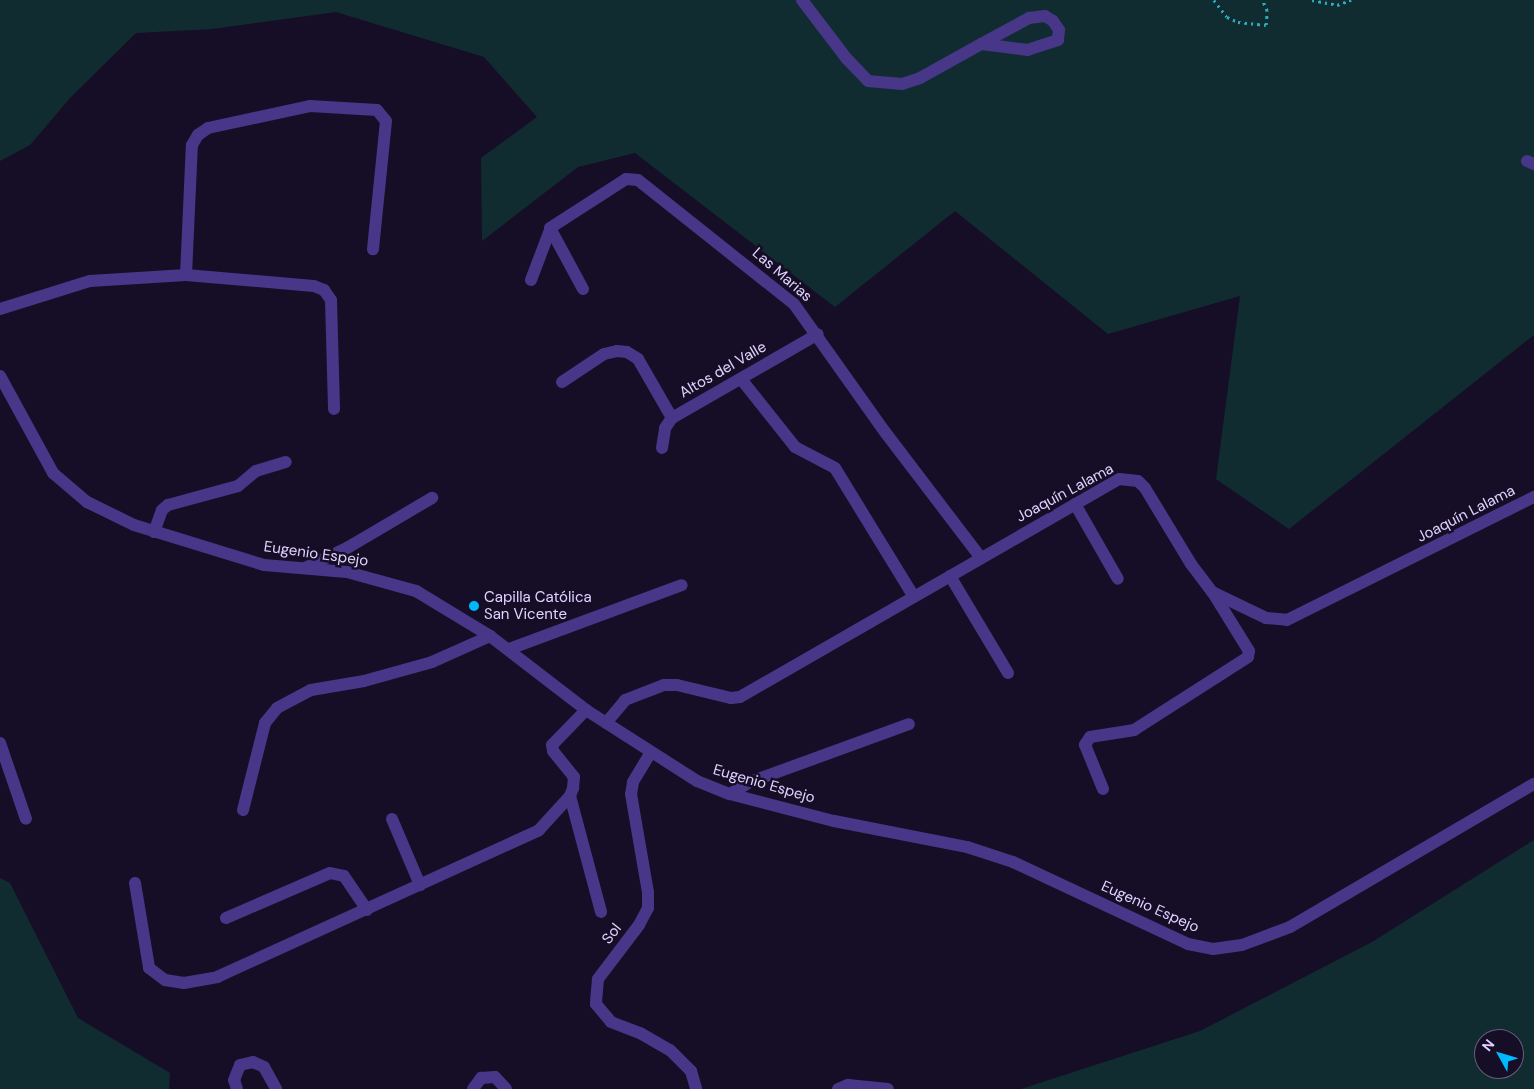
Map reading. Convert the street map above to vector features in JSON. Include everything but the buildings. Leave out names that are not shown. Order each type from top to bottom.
[{"type":"street","points":[[802,0],[847,59],[868,81],[902,84],[920,78],[1029,18],[1044,16],[1053,20],[1059,30],[1058,40],[1028,50],[982,44]]},
{"type":"street","points":[[186,276],[192,145],[198,134],[208,128],[310,106],[377,110],[386,121],[373,249]]},
{"type":"street","name":"Las Marias","points":[[550,230],[626,179],[638,180],[794,304],[818,334],[884,432],[981,558]]},
{"type":"street","points":[[531,280],[550,230]]},
{"type":"street","points":[[550,230],[583,290]]},
{"type":"street","points":[[0,309],[90,282],[186,276],[314,286],[324,290],[331,300],[334,408]]},
{"type":"street","name":"Altos del Valle","points":[[662,448],[665,428],[672,418],[818,334]]},
{"type":"street","points":[[562,382],[604,354],[617,351],[627,352],[638,360],[672,418]]},
{"type":"street","name":"Eugenio Espejo","points":[[0,376],[54,473],[87,502],[154,532],[264,565],[347,572],[416,591],[490,636],[586,710],[697,781],[730,794],[834,821],[968,847],[1013,862],[1188,944],[1213,949],[1242,945],[1290,927],[1534,784]]},
{"type":"street","points":[[741,379],[795,447],[835,468],[914,597]]},
{"type":"street","points":[[154,532],[162,510],[168,505],[238,486],[256,471],[286,462]]},
{"type":"street","name":"Joaquín Lalama","points":[[606,723],[625,700],[664,686],[677,685],[731,698],[740,697],[1119,478],[1138,481],[1212,592],[1266,618],[1287,620],[1534,497]]},
{"type":"street","points":[[304,568],[347,548],[432,498]]},
{"type":"street","points":[[1075,504],[1118,579]]},
{"type":"street","points":[[950,576],[1008,673]]},
{"type":"street","points":[[509,649],[682,585]]},
{"type":"street","points":[[1103,789],[1085,745],[1090,737],[1134,730],[1248,657],[1250,651],[1212,592]]},
{"type":"street","points":[[242,810],[265,723],[277,708],[312,690],[364,681],[432,662],[490,636]]},
{"type":"street","points":[[586,710],[552,744],[553,751],[574,778],[570,796],[601,912]]},
{"type":"street","points":[[730,794],[750,782],[909,724]]},
{"type":"street","points":[[0,743],[26,819]]},
{"type":"street","name":"Sol","points":[[651,752],[633,782],[631,794],[648,892],[648,908],[639,926],[598,979],[596,1004],[612,1022],[640,1032],[670,1050],[690,1071],[696,1089]]},
{"type":"street","points":[[135,883],[149,968],[165,980],[184,983],[217,976],[367,910],[539,830],[570,796]]},
{"type":"street","points":[[392,819],[420,885]]},
{"type":"street","points":[[226,918],[330,873],[344,876],[367,910]]},
{"type":"street","points":[[237,1089],[234,1080],[240,1065],[252,1062],[264,1067],[276,1089]]},
{"type":"street","points":[[473,1089],[481,1078],[495,1077],[506,1089]]},
{"type":"street","points":[[838,1089],[848,1085],[888,1089]]},
{"type":"path","points":[[1214,0],[1227,17],[1238,22],[1266,25],[1267,11],[1262,0]]},
{"type":"path","points":[[1312,0],[1337,5],[1350,0]]},
{"type":"green space","points":[[0,0],[1534,0],[1534,335],[1289,529],[1216,479],[1240,296],[1108,334],[955,211],[835,307],[635,153],[578,167],[482,241],[481,158],[537,117],[484,57],[336,12],[212,29],[136,33],[71,97],[30,145],[0,161]]},
{"type":"green space","points":[[1534,840],[1534,1089],[1021,1089],[1200,1031],[1372,942]]},
{"type":"green space","points":[[0,878],[10,883],[78,1018],[170,1073],[169,1089],[0,1089]]},
{"type":"place","name":"Capilla Católica San Vicente","points":[[474,606]]}]
